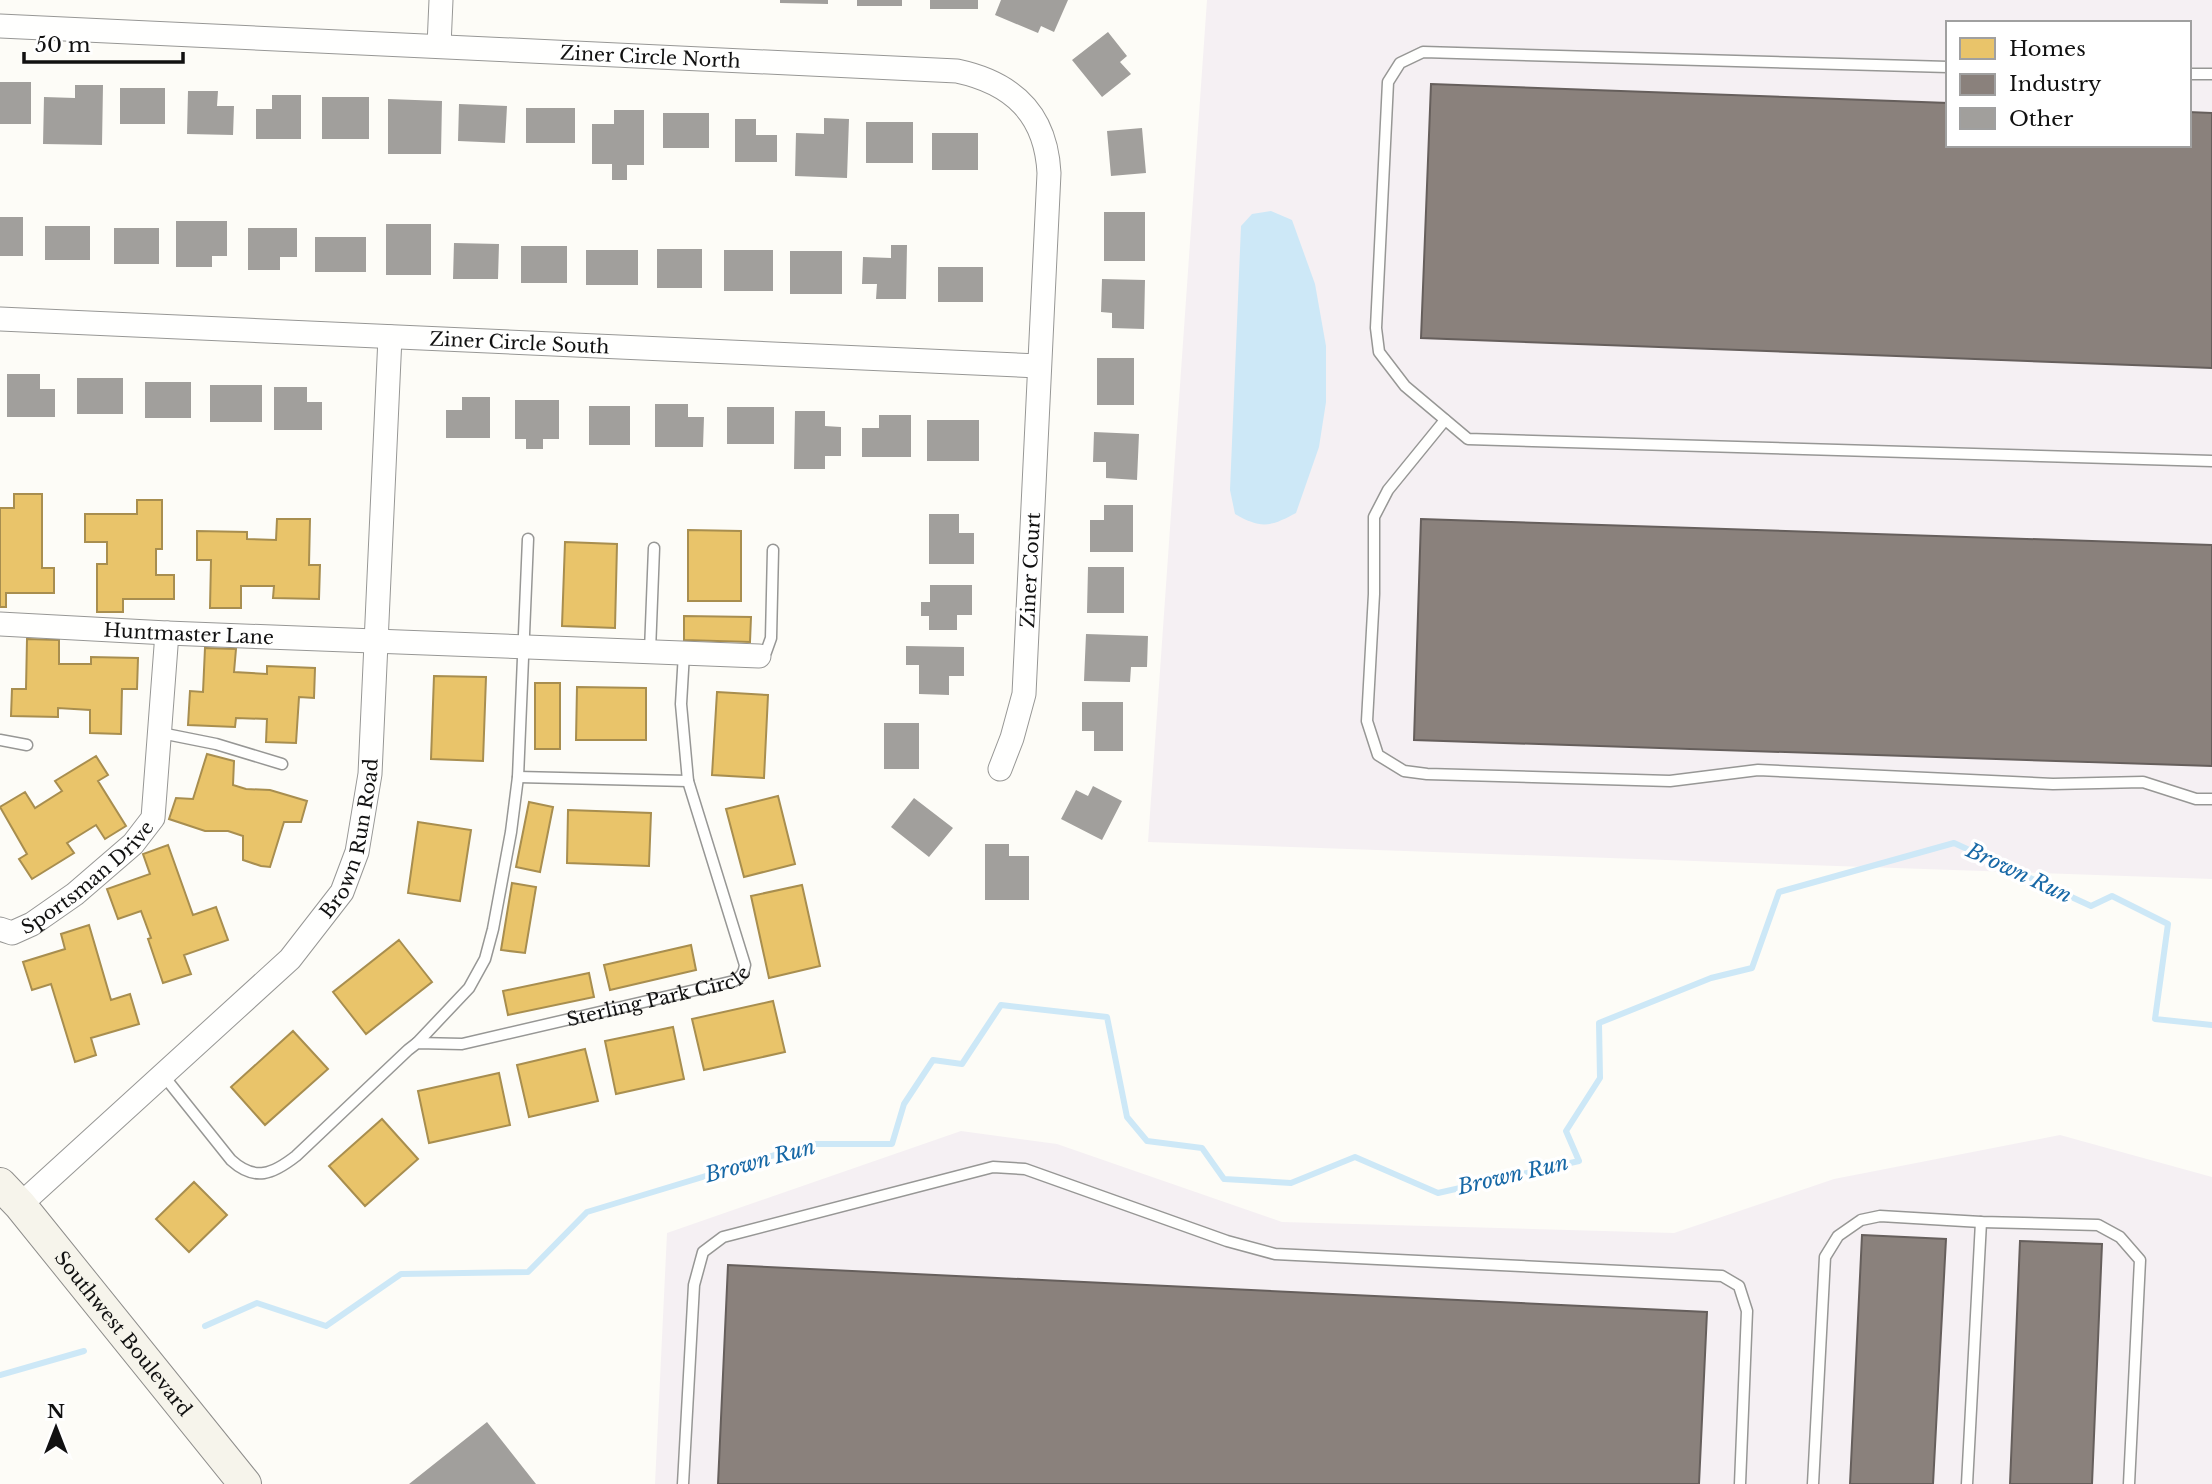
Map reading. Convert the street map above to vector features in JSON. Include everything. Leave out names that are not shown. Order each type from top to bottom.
[{"type":"street","points":[[439,47],[442,0]]},
{"type":"street","name":"Ziner Circle North","points":[[0,26],[957,71],[981,76],[1004,87],[1022,103],[1037,124],[1048,155],[1039,366]]},
{"type":"street","name":"Ziner Circle South","points":[[0,319],[1039,366]]},
{"type":"street","name":"Brown Run Road","points":[[10,1194],[163,1075],[290,959],[342,891],[357,852],[370,774],[390,337]]},
{"type":"street","name":"Ziner Court","points":[[1000,769],[1024,694],[1039,366]]},
{"type":"street","name":"Huntmaster Lane","points":[[0,624],[376,642]]},
{"type":"street","name":"Sportsman Drive","points":[[0,929],[12,933],[32,924],[75,894],[133,844],[153,818],[167,633]]},
{"type":"street","points":[[376,642],[759,656]]},
{"type":"street","name":"Southwest Boulevard","points":[[10,1194],[245,1484]]},
{"type":"lane","points":[[1946,67],[1423,52],[1400,64],[1388,82],[1376,328],[1379,352],[1405,386],[1468,439],[2212,461]]},
{"type":"lane","points":[[2191,74],[2212,74]]},
{"type":"lane","points":[[1446,420],[1388,490],[1374,517],[1374,594],[1367,720],[1378,755],[1404,771],[1427,774],[1670,781],[1759,770],[2053,783],[2143,782],[2196,799],[2212,799]]},
{"type":"lane","points":[[163,1075],[241,1169],[264,1174],[277,1171],[417,1043],[469,988],[485,959],[494,929],[511,832],[518,777],[528,539]]},
{"type":"lane","points":[[650,652],[653,548]]},
{"type":"lane","points":[[759,656],[766,652],[771,638],[773,550]]},
{"type":"lane","name":"Sterling Park Circle","points":[[417,1043],[462,1044],[740,978],[745,965],[688,781],[681,704],[684,653]]},
{"type":"lane","points":[[161,733],[216,744],[282,764]]},
{"type":"lane","points":[[0,740],[27,745]]},
{"type":"lane","points":[[518,777],[688,781]]},
{"type":"lane","points":[[683,1484],[694,1285],[703,1252],[723,1237],[993,1167],[1026,1169],[1227,1241],[1275,1254],[1722,1276],[1739,1286],[1747,1311],[1740,1484]]},
{"type":"lane","points":[[1812,1484],[1825,1257],[1838,1236],[1861,1220],[1880,1216],[1981,1223],[2098,1225],[2120,1237],[2140,1260],[2129,1484]]},
{"type":"lane","points":[[1967,1484],[1981,1223]]},
{"type":"shaded area","points":[[1207,0],[2212,0],[2212,879],[1148,842]]},
{"type":"shaded area","points":[[961,1131],[1057,1144],[1282,1222],[1674,1233],[1834,1179],[2060,1135],[2212,1177],[2212,1484],[655,1484],[667,1233]]},
{"type":"water","points":[[1271,211],[1292,220],[1315,284],[1326,346],[1326,402],[1319,447],[1296,513],[1279,521],[1259,524],[1235,514],[1230,490],[1241,226],[1252,214]]},
{"type":"building: Homes","points":[[14,494],[42,494],[42,568],[54,568],[54,593],[6,593],[6,607],[0,607],[0,508],[14,508]]},
{"type":"building: Homes","points":[[137,500],[162,500],[162,549],[156,549],[156,575],[174,575],[174,599],[123,599],[123,612],[97,612],[97,564],[107,564],[107,542],[85,542],[85,514],[137,514]]},
{"type":"building: Homes","points":[[277,519],[310,519],[309,565],[320,565],[319,599],[273,598],[274,586],[241,586],[241,608],[210,608],[211,560],[197,560],[197,531],[247,532],[247,539],[276,540]]},
{"type":"building: Homes","points":[[688,530],[741,531],[741,601],[688,601]]},
{"type":"building: Homes","points":[[565,542],[617,544],[615,628],[562,626]]},
{"type":"building: Homes","points":[[684,616],[751,617],[750,642],[684,640]]},
{"type":"building: Homes","points":[[27,639],[59,640],[59,664],[91,664],[91,657],[138,658],[137,689],[122,689],[121,734],[90,733],[90,710],[58,708],[58,717],[11,716],[12,689],[26,689]]},
{"type":"building: Homes","points":[[205,648],[236,649],[234,672],[267,674],[267,666],[315,668],[314,698],[299,697],[296,743],[266,742],[267,719],[236,718],[235,727],[188,725],[190,691],[203,692]]},
{"type":"building: Homes","points":[[434,676],[486,677],[483,761],[431,759]]},
{"type":"building: Homes","points":[[535,683],[560,683],[560,749],[535,749]]},
{"type":"building: Homes","points":[[577,687],[646,688],[646,740],[576,740]]},
{"type":"building: Homes","points":[[717,692],[768,695],[764,778],[712,775]]},
{"type":"building: Homes","points":[[207,754],[234,761],[233,785],[246,789],[270,790],[307,801],[301,822],[284,822],[270,867],[243,860],[243,836],[228,831],[205,831],[169,819],[176,798],[193,799]]},
{"type":"building: Homes","points":[[96,756],[108,775],[98,781],[126,826],[105,839],[96,825],[67,843],[74,853],[32,879],[19,859],[27,854],[0,807],[25,792],[35,808],[62,791],[55,781]]},
{"type":"building: Homes","points":[[778,796],[795,864],[744,877],[726,809]]},
{"type":"building: Homes","points":[[529,802],[553,807],[540,872],[516,867]]},
{"type":"building: Homes","points":[[568,810],[651,813],[649,866],[567,863]]},
{"type":"building: Homes","points":[[418,822],[471,830],[460,901],[408,893]]},
{"type":"building: Homes","points":[[168,845],[193,915],[216,907],[228,940],[184,955],[191,974],[163,983],[141,911],[118,919],[107,889],[150,874],[143,854]]},
{"type":"building: Homes","points":[[512,883],[536,887],[525,953],[501,950]]},
{"type":"building: Homes","points":[[802,885],[820,966],[769,978],[751,896]]},
{"type":"building: Homes","points":[[89,925],[111,1000],[130,994],[139,1024],[91,1038],[96,1055],[75,1062],[51,984],[32,990],[23,962],[65,949],[61,934]]},
{"type":"building: Homes","points":[[399,940],[432,982],[366,1034],[333,992]]},
{"type":"building: Homes","points":[[691,945],[696,970],[610,990],[604,965]]},
{"type":"building: Homes","points":[[589,973],[594,997],[508,1015],[503,991]]},
{"type":"building: Homes","points":[[773,1001],[785,1052],[704,1070],[692,1019]]},
{"type":"building: Homes","points":[[673,1027],[684,1079],[616,1094],[605,1041]]},
{"type":"building: Homes","points":[[293,1031],[328,1069],[265,1125],[231,1087]]},
{"type":"building: Homes","points":[[585,1049],[598,1101],[529,1117],[517,1065]]},
{"type":"building: Homes","points":[[499,1073],[510,1125],[429,1143],[418,1091]]},
{"type":"building: Homes","points":[[382,1119],[418,1159],[365,1206],[329,1166]]},
{"type":"building: Homes","points":[[194,1182],[227,1215],[189,1252],[156,1219]]},
{"type":"building: Industry","points":[[1431,84],[1946,103],[1946,147],[2191,147],[2191,112],[2212,113],[2212,368],[1421,338]]},
{"type":"building: Industry","points":[[1421,519],[2212,545],[2212,766],[1414,740]]},
{"type":"building: Industry","points":[[1862,1235],[1946,1239],[1933,1484],[1850,1484]]},
{"type":"building: Industry","points":[[2020,1241],[2102,1244],[2092,1484],[2010,1484]]},
{"type":"building: Industry","points":[[728,1265],[1707,1312],[1699,1484],[718,1484]]},
{"type":"building: Other","points":[[780,0],[828,0],[828,4],[780,3]]},
{"type":"building: Other","points":[[857,0],[902,0],[902,6],[857,6]]},
{"type":"building: Other","points":[[930,0],[978,0],[978,9],[930,9]]},
{"type":"building: Other","points":[[1001,0],[1068,0],[1054,32],[1041,26],[1038,33],[995,15]]},
{"type":"building: Other","points":[[1108,32],[1127,56],[1120,62],[1131,74],[1102,97],[1072,60]]},
{"type":"building: Other","points":[[0,82],[31,82],[31,124],[0,124]]},
{"type":"building: Other","points":[[75,85],[103,85],[102,145],[43,144],[44,97],[75,98]]},
{"type":"building: Other","points":[[120,88],[165,88],[165,124],[120,124]]},
{"type":"building: Other","points":[[188,91],[218,91],[217,106],[234,106],[233,135],[187,134]]},
{"type":"building: Other","points":[[272,95],[301,95],[301,139],[256,139],[256,109],[272,109]]},
{"type":"building: Other","points":[[322,97],[369,97],[369,139],[322,139]]},
{"type":"building: Other","points":[[388,99],[442,101],[441,154],[388,154]]},
{"type":"building: Other","points":[[459,104],[507,106],[505,143],[458,141]]},
{"type":"building: Other","points":[[526,108],[575,108],[575,143],[526,143]]},
{"type":"building: Other","points":[[614,110],[644,110],[644,165],[627,165],[627,180],[612,180],[612,164],[592,164],[592,124],[614,124]]},
{"type":"building: Other","points":[[663,113],[709,113],[709,148],[663,148]]},
{"type":"building: Other","points":[[824,118],[849,119],[847,178],[795,176],[796,133],[824,134]]},
{"type":"building: Other","points":[[735,119],[756,119],[756,135],[777,135],[777,162],[735,162]]},
{"type":"building: Other","points":[[866,122],[913,122],[913,163],[866,163]]},
{"type":"building: Other","points":[[1142,128],[1146,173],[1111,176],[1107,131]]},
{"type":"building: Other","points":[[932,133],[978,133],[978,170],[932,170]]},
{"type":"building: Other","points":[[1104,212],[1145,212],[1145,261],[1104,261]]},
{"type":"building: Other","points":[[0,217],[23,217],[23,256],[0,256]]},
{"type":"building: Other","points":[[176,221],[227,221],[227,256],[212,256],[212,267],[176,267]]},
{"type":"building: Other","points":[[386,224],[431,224],[431,275],[386,275]]},
{"type":"building: Other","points":[[45,226],[90,226],[90,260],[45,260]]},
{"type":"building: Other","points":[[114,228],[159,228],[159,264],[114,264]]},
{"type":"building: Other","points":[[248,228],[297,228],[297,257],[280,257],[280,270],[248,270]]},
{"type":"building: Other","points":[[315,237],[366,237],[366,272],[315,272]]},
{"type":"building: Other","points":[[454,243],[499,244],[498,279],[453,279]]},
{"type":"building: Other","points":[[891,245],[907,245],[906,299],[876,299],[877,284],[862,284],[863,257],[891,258]]},
{"type":"building: Other","points":[[521,246],[567,246],[567,283],[521,283]]},
{"type":"building: Other","points":[[657,249],[702,249],[702,288],[657,288]]},
{"type":"building: Other","points":[[586,250],[638,250],[638,285],[586,285]]},
{"type":"building: Other","points":[[724,250],[773,250],[773,291],[724,291]]},
{"type":"building: Other","points":[[790,251],[842,251],[842,294],[790,294]]},
{"type":"building: Other","points":[[938,267],[983,267],[983,302],[938,302]]},
{"type":"building: Other","points":[[1102,279],[1145,280],[1144,329],[1112,328],[1112,313],[1101,312]]},
{"type":"building: Other","points":[[1097,358],[1134,358],[1134,405],[1097,405]]},
{"type":"building: Other","points":[[7,374],[40,374],[40,389],[55,389],[55,417],[7,417]]},
{"type":"building: Other","points":[[77,378],[123,378],[123,414],[77,414]]},
{"type":"building: Other","points":[[145,382],[191,382],[191,418],[145,418]]},
{"type":"building: Other","points":[[210,385],[262,385],[262,422],[210,422]]},
{"type":"building: Other","points":[[274,387],[307,387],[307,402],[322,402],[322,430],[274,430]]},
{"type":"building: Other","points":[[462,397],[490,397],[490,438],[446,438],[446,410],[462,410]]},
{"type":"building: Other","points":[[515,400],[559,400],[559,439],[543,439],[543,449],[526,449],[526,439],[515,439]]},
{"type":"building: Other","points":[[655,404],[688,404],[688,417],[704,417],[703,447],[655,447]]},
{"type":"building: Other","points":[[589,406],[630,406],[630,445],[589,445]]},
{"type":"building: Other","points":[[727,407],[774,407],[774,444],[727,444]]},
{"type":"building: Other","points":[[795,411],[825,411],[825,426],[841,427],[841,456],[825,456],[825,469],[794,469]]},
{"type":"building: Other","points":[[879,415],[911,415],[911,457],[862,457],[862,428],[879,428]]},
{"type":"building: Other","points":[[927,420],[979,420],[979,461],[927,461]]},
{"type":"building: Other","points":[[1094,432],[1139,434],[1137,480],[1106,478],[1106,462],[1093,462]]},
{"type":"building: Other","points":[[1104,505],[1133,505],[1133,552],[1090,552],[1090,520],[1104,520]]},
{"type":"building: Other","points":[[929,514],[959,514],[959,533],[974,533],[974,564],[929,564]]},
{"type":"building: Other","points":[[1088,567],[1124,567],[1124,613],[1087,613]]},
{"type":"building: Other","points":[[930,585],[972,585],[972,615],[957,615],[957,630],[929,630],[929,616],[921,616],[921,602],[930,602]]},
{"type":"building: Other","points":[[1086,634],[1148,636],[1147,667],[1131,667],[1130,682],[1084,681]]},
{"type":"building: Other","points":[[906,646],[964,647],[964,676],[949,676],[949,695],[919,694],[919,665],[906,665]]},
{"type":"building: Other","points":[[1082,702],[1123,702],[1123,751],[1094,751],[1094,731],[1082,731]]},
{"type":"building: Other","points":[[884,723],[919,723],[919,769],[884,769]]},
{"type":"building: Other","points":[[1093,786],[1122,801],[1102,840],[1061,819],[1076,790],[1088,796]]},
{"type":"building: Other","points":[[914,798],[953,828],[929,857],[891,827]]},
{"type":"building: Other","points":[[985,844],[1009,844],[1009,856],[1029,856],[1029,900],[985,900]]},
{"type":"building: Other","points":[[487,1422],[536,1484],[409,1484]]},
{"type":"waterway","name":"Brown Run","points":[[205,1326],[257,1303],[326,1326],[401,1274],[528,1272],[587,1212],[811,1144],[892,1144],[904,1104],[933,1060],[962,1064],[1001,1005],[1107,1017],[1127,1117],[1147,1141],[1202,1148],[1224,1179],[1291,1183],[1355,1157],[1438,1193],[1579,1161],[1566,1131],[1600,1078],[1599,1023],[1711,978],[1752,968],[1779,892],[1954,843],[2091,906],[2112,896],[2168,924],[2155,1019],[2212,1025]]},
{"type":"waterway","name":"Brown Run","points":[[0,1375],[84,1351]]}]
